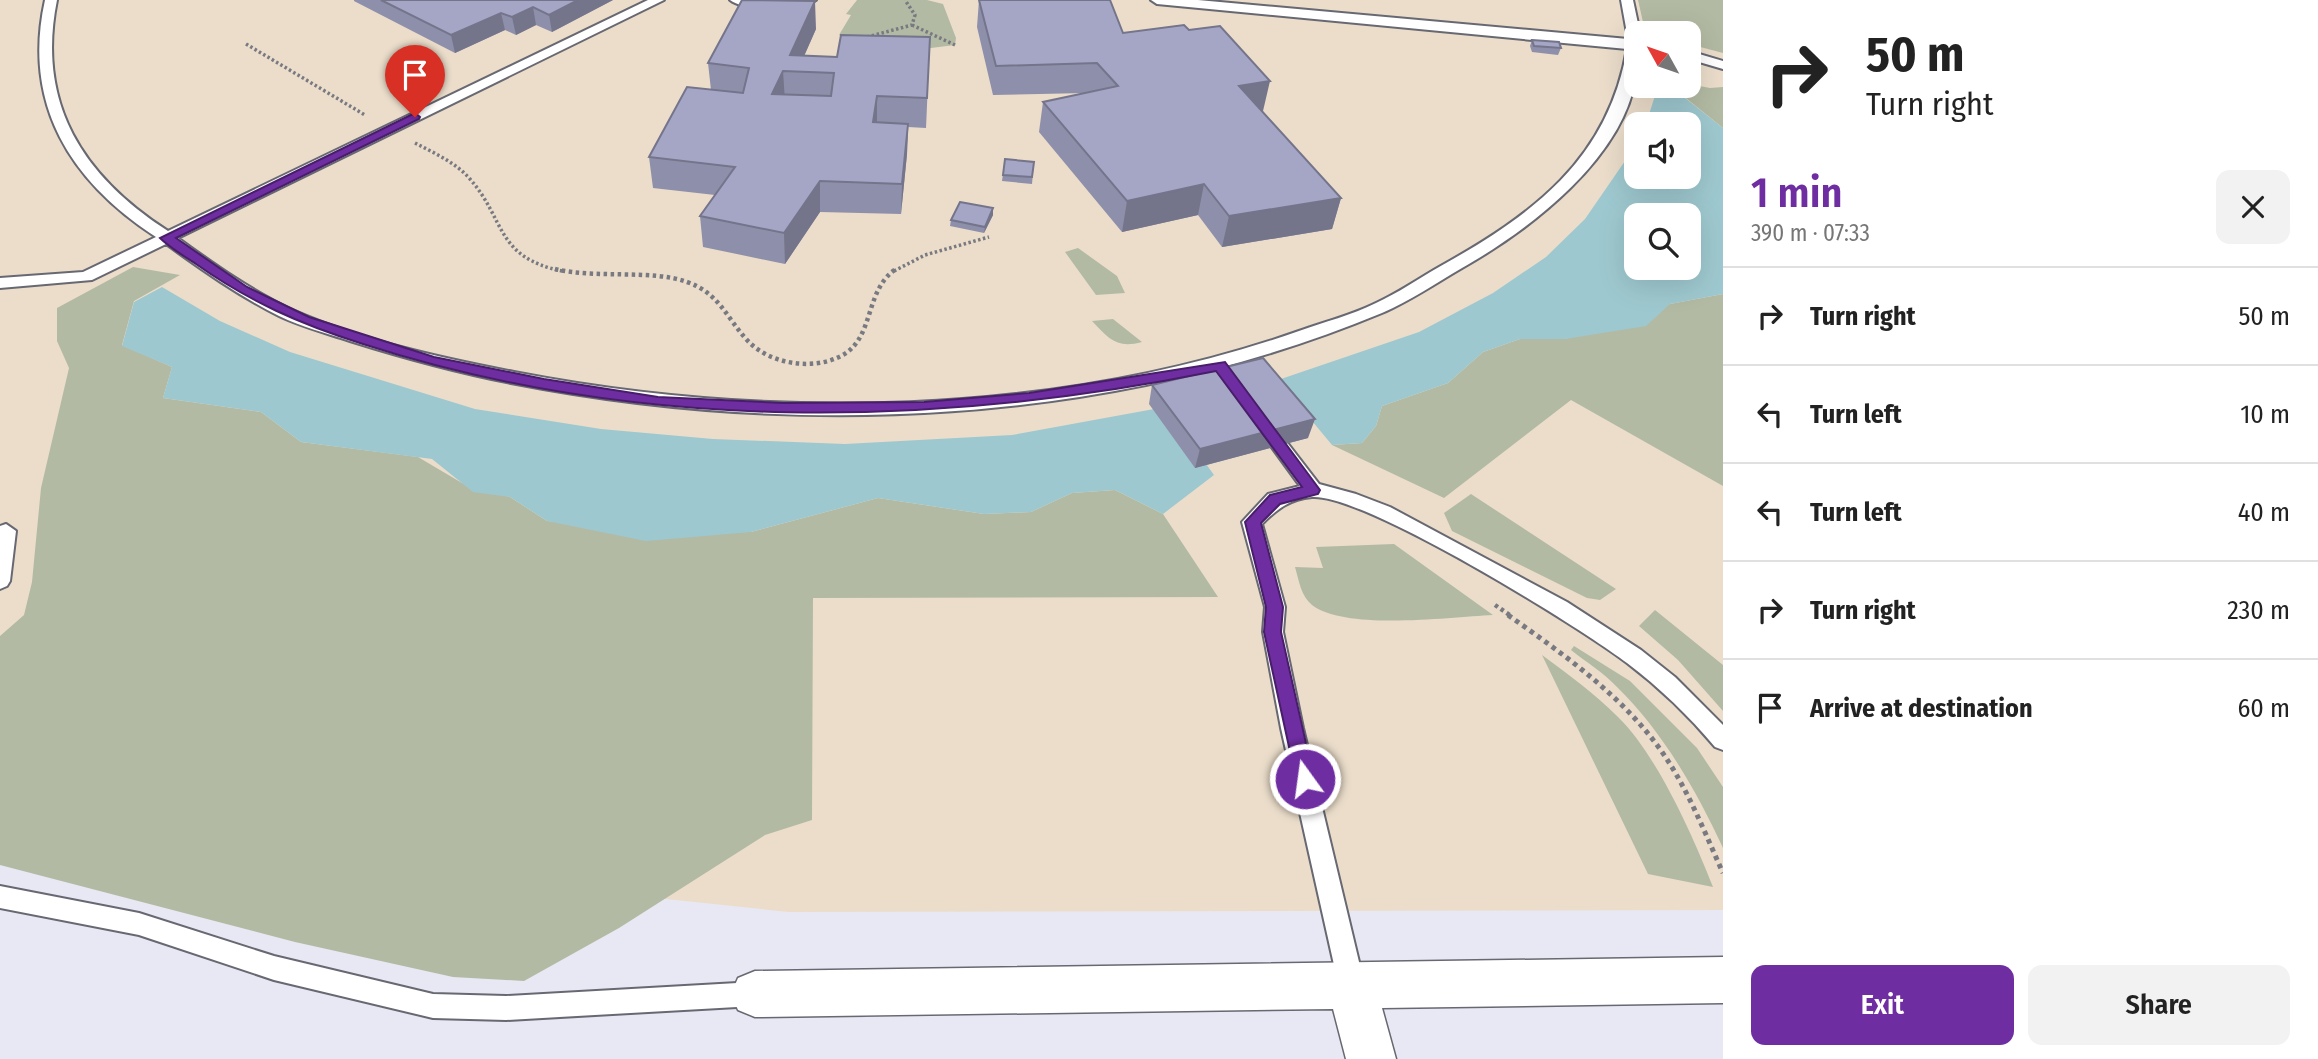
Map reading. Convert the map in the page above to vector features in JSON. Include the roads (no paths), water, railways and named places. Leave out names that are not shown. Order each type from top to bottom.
[{"type":"street","points":[[755,994],[1723,980]]},
{"type":"street","points":[[1352,987],[1371,1059]]},
{"type":"lane","points":[[51,0],[43,34],[46,82],[61,122],[85,164],[117,203],[242,290],[304,320],[432,361],[544,384],[658,402],[783,408],[924,407],[1084,391],[1224,371],[1366,316],[1459,270],[1535,215],[1581,169],[1610,129],[1624,95]]},
{"type":"lane","points":[[0,283],[86,277],[658,0]]},
{"type":"lane","points":[[736,0],[748,4],[790,5],[810,0]]},
{"type":"lane","points":[[1157,0],[1245,4],[1624,43]]},
{"type":"lane","points":[[1627,0],[1631,21]]},
{"type":"lane","points":[[1701,59],[1723,65]]},
{"type":"lane","points":[[1250,406],[1313,490]]},
{"type":"lane","points":[[1352,987],[1292,728],[1273,632],[1275,607],[1252,522],[1275,499],[1313,490],[1343,494],[1371,505],[1494,570],[1597,632],[1662,678],[1723,741]]},
{"type":"lane","points":[[0,580],[6,531]]},
{"type":"lane","points":[[0,897],[139,924],[274,968],[433,1006],[506,1008],[755,994]]},
{"type":"water","points":[[1654,98],[1685,98],[1723,128],[1723,294],[1670,304],[1646,326],[1565,339],[1520,339],[1483,352],[1448,383],[1382,406],[1376,426],[1362,443],[1332,445],[1278,380],[1419,332],[1493,293],[1546,257],[1585,219],[1624,162],[1624,189],[1701,189],[1701,112],[1650,112]]},
{"type":"water","points":[[162,287],[220,321],[290,352],[475,409],[601,429],[713,439],[845,444],[1012,435],[1165,407],[1214,475],[1163,514],[1115,490],[1072,493],[1031,512],[984,514],[878,498],[751,532],[646,541],[547,521],[510,497],[473,492],[432,459],[301,442],[261,412],[163,398],[172,367],[122,346],[134,302]]}]
